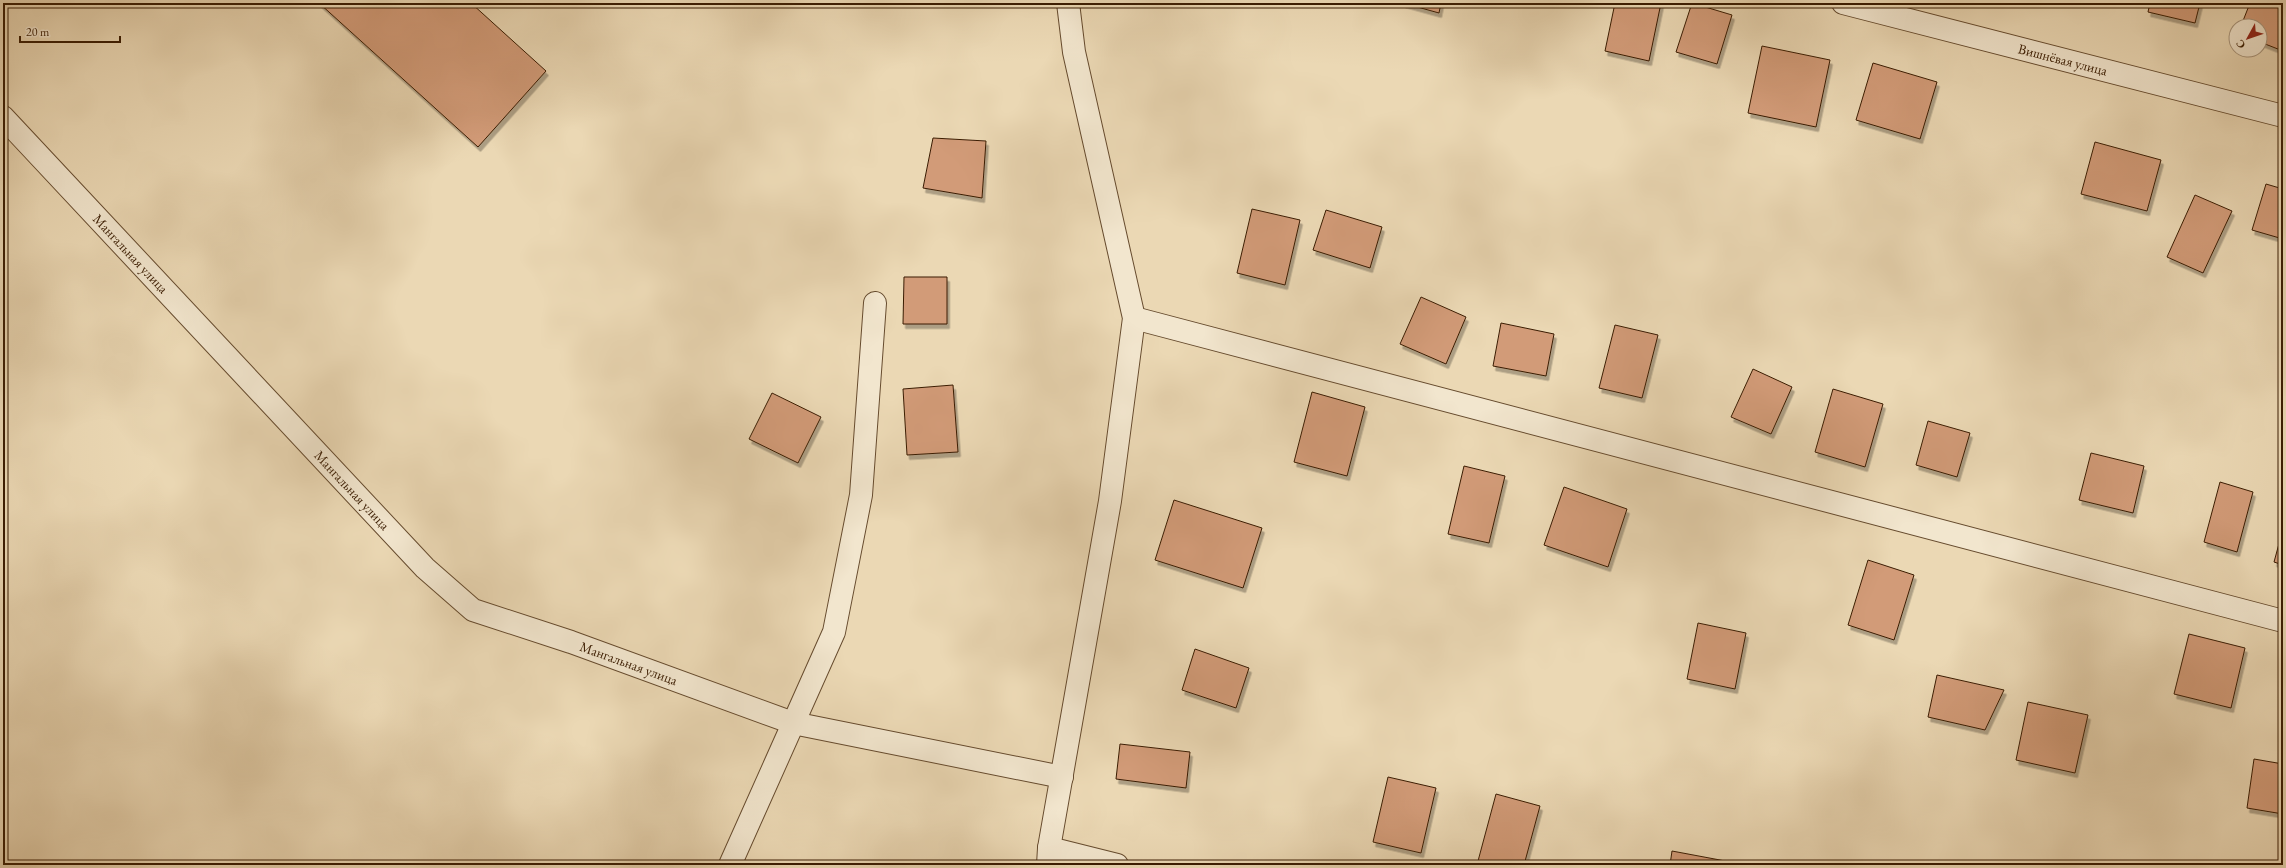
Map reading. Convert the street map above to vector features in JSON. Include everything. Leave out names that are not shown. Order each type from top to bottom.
[{"type":"street","points":[[1068,3],[1074,52],[1134,318],[1110,501],[1049,857],[1117,865]]},
{"type":"street","name":"Вишнёвая улица","points":[[1843,3],[2283,116]]},
{"type":"street","name":"Мангальная улица","points":[[3,117],[425,568],[473,610],[571,642],[793,723],[1062,777]]},
{"type":"street","points":[[730,865],[834,632],[861,495],[876,303]]},
{"type":"street","points":[[1134,318],[2283,621]]},
{"type":"building","points":[[319,3],[471,3],[546,71],[478,147]]},
{"type":"building","points":[[1403,3],[1441,3],[1439,13]]},
{"type":"building","points":[[1615,3],[1661,3],[1649,61],[1605,51]]},
{"type":"building","points":[[1692,3],[1732,15],[1717,64],[1676,52]]},
{"type":"building","points":[[2150,3],[2200,3],[2195,23],[2148,12]]},
{"type":"building","points":[[2250,3],[2283,3],[2283,51],[2268,45],[2268,18],[2244,18]]},
{"type":"building","points":[[1762,46],[1830,60],[1816,127],[1748,113]]},
{"type":"building","points":[[1873,63],[1937,82],[1920,139],[1856,120]]},
{"type":"building","points":[[933,138],[986,141],[982,198],[923,188]]},
{"type":"building","points":[[2095,142],[2161,160],[2147,211],[2081,194]]},
{"type":"building","points":[[2266,184],[2283,189],[2283,239],[2252,230]]},
{"type":"building","points":[[2195,195],[2232,211],[2203,273],[2167,257]]},
{"type":"building","points":[[1252,209],[1300,220],[1285,285],[1237,273]]},
{"type":"building","points":[[1326,210],[1382,227],[1370,268],[1313,250]]},
{"type":"building","points":[[904,277],[947,277],[947,324],[903,324]]},
{"type":"building","points":[[1421,297],[1466,317],[1446,364],[1400,344]]},
{"type":"building","points":[[1501,323],[1554,334],[1546,376],[1493,366]]},
{"type":"building","points":[[1615,325],[1658,335],[1642,398],[1599,388]]},
{"type":"building","points":[[1753,369],[1792,387],[1771,434],[1731,417]]},
{"type":"building","points":[[953,385],[958,452],[907,455],[903,389]]},
{"type":"building","points":[[1833,389],[1883,404],[1865,467],[1815,452]]},
{"type":"building","points":[[1312,392],[1365,407],[1347,476],[1294,462]]},
{"type":"building","points":[[772,393],[821,417],[798,463],[749,439]]},
{"type":"building","points":[[1928,421],[1970,433],[1957,477],[1916,465]]},
{"type":"building","points":[[2091,453],[2144,466],[2133,513],[2079,500]]},
{"type":"building","points":[[1464,466],[1505,476],[1489,543],[1448,534]]},
{"type":"building","points":[[2220,482],[2253,492],[2237,552],[2204,542]]},
{"type":"building","points":[[1564,487],[1627,509],[1608,567],[1544,545]]},
{"type":"building","points":[[1174,500],[1262,528],[1243,588],[1155,560]]},
{"type":"building","points":[[2283,529],[2283,565],[2274,562]]},
{"type":"building","points":[[1868,560],[1914,575],[1894,640],[1848,625]]},
{"type":"building","points":[[1698,623],[1746,633],[1735,689],[1687,679]]},
{"type":"building","points":[[2189,634],[2245,648],[2231,708],[2174,694]]},
{"type":"building","points":[[1195,649],[1249,668],[1236,708],[1182,690]]},
{"type":"building","points":[[1937,675],[2004,690],[1985,730],[1928,717]]},
{"type":"building","points":[[2028,702],[2088,715],[2075,773],[2016,760]]},
{"type":"building","points":[[1120,744],[1190,752],[1186,788],[1116,779]]},
{"type":"building","points":[[2254,759],[2283,764],[2283,814],[2247,808]]},
{"type":"building","points":[[1388,777],[1436,788],[1421,853],[1373,842]]},
{"type":"building","points":[[1496,794],[1540,806],[1524,865],[1495,865],[1478,861]]},
{"type":"building","points":[[1672,851],[1736,863],[1736,865],[1670,865]]},
{"type":"building","points":[[2194,862],[2203,865],[2193,865]]}]
